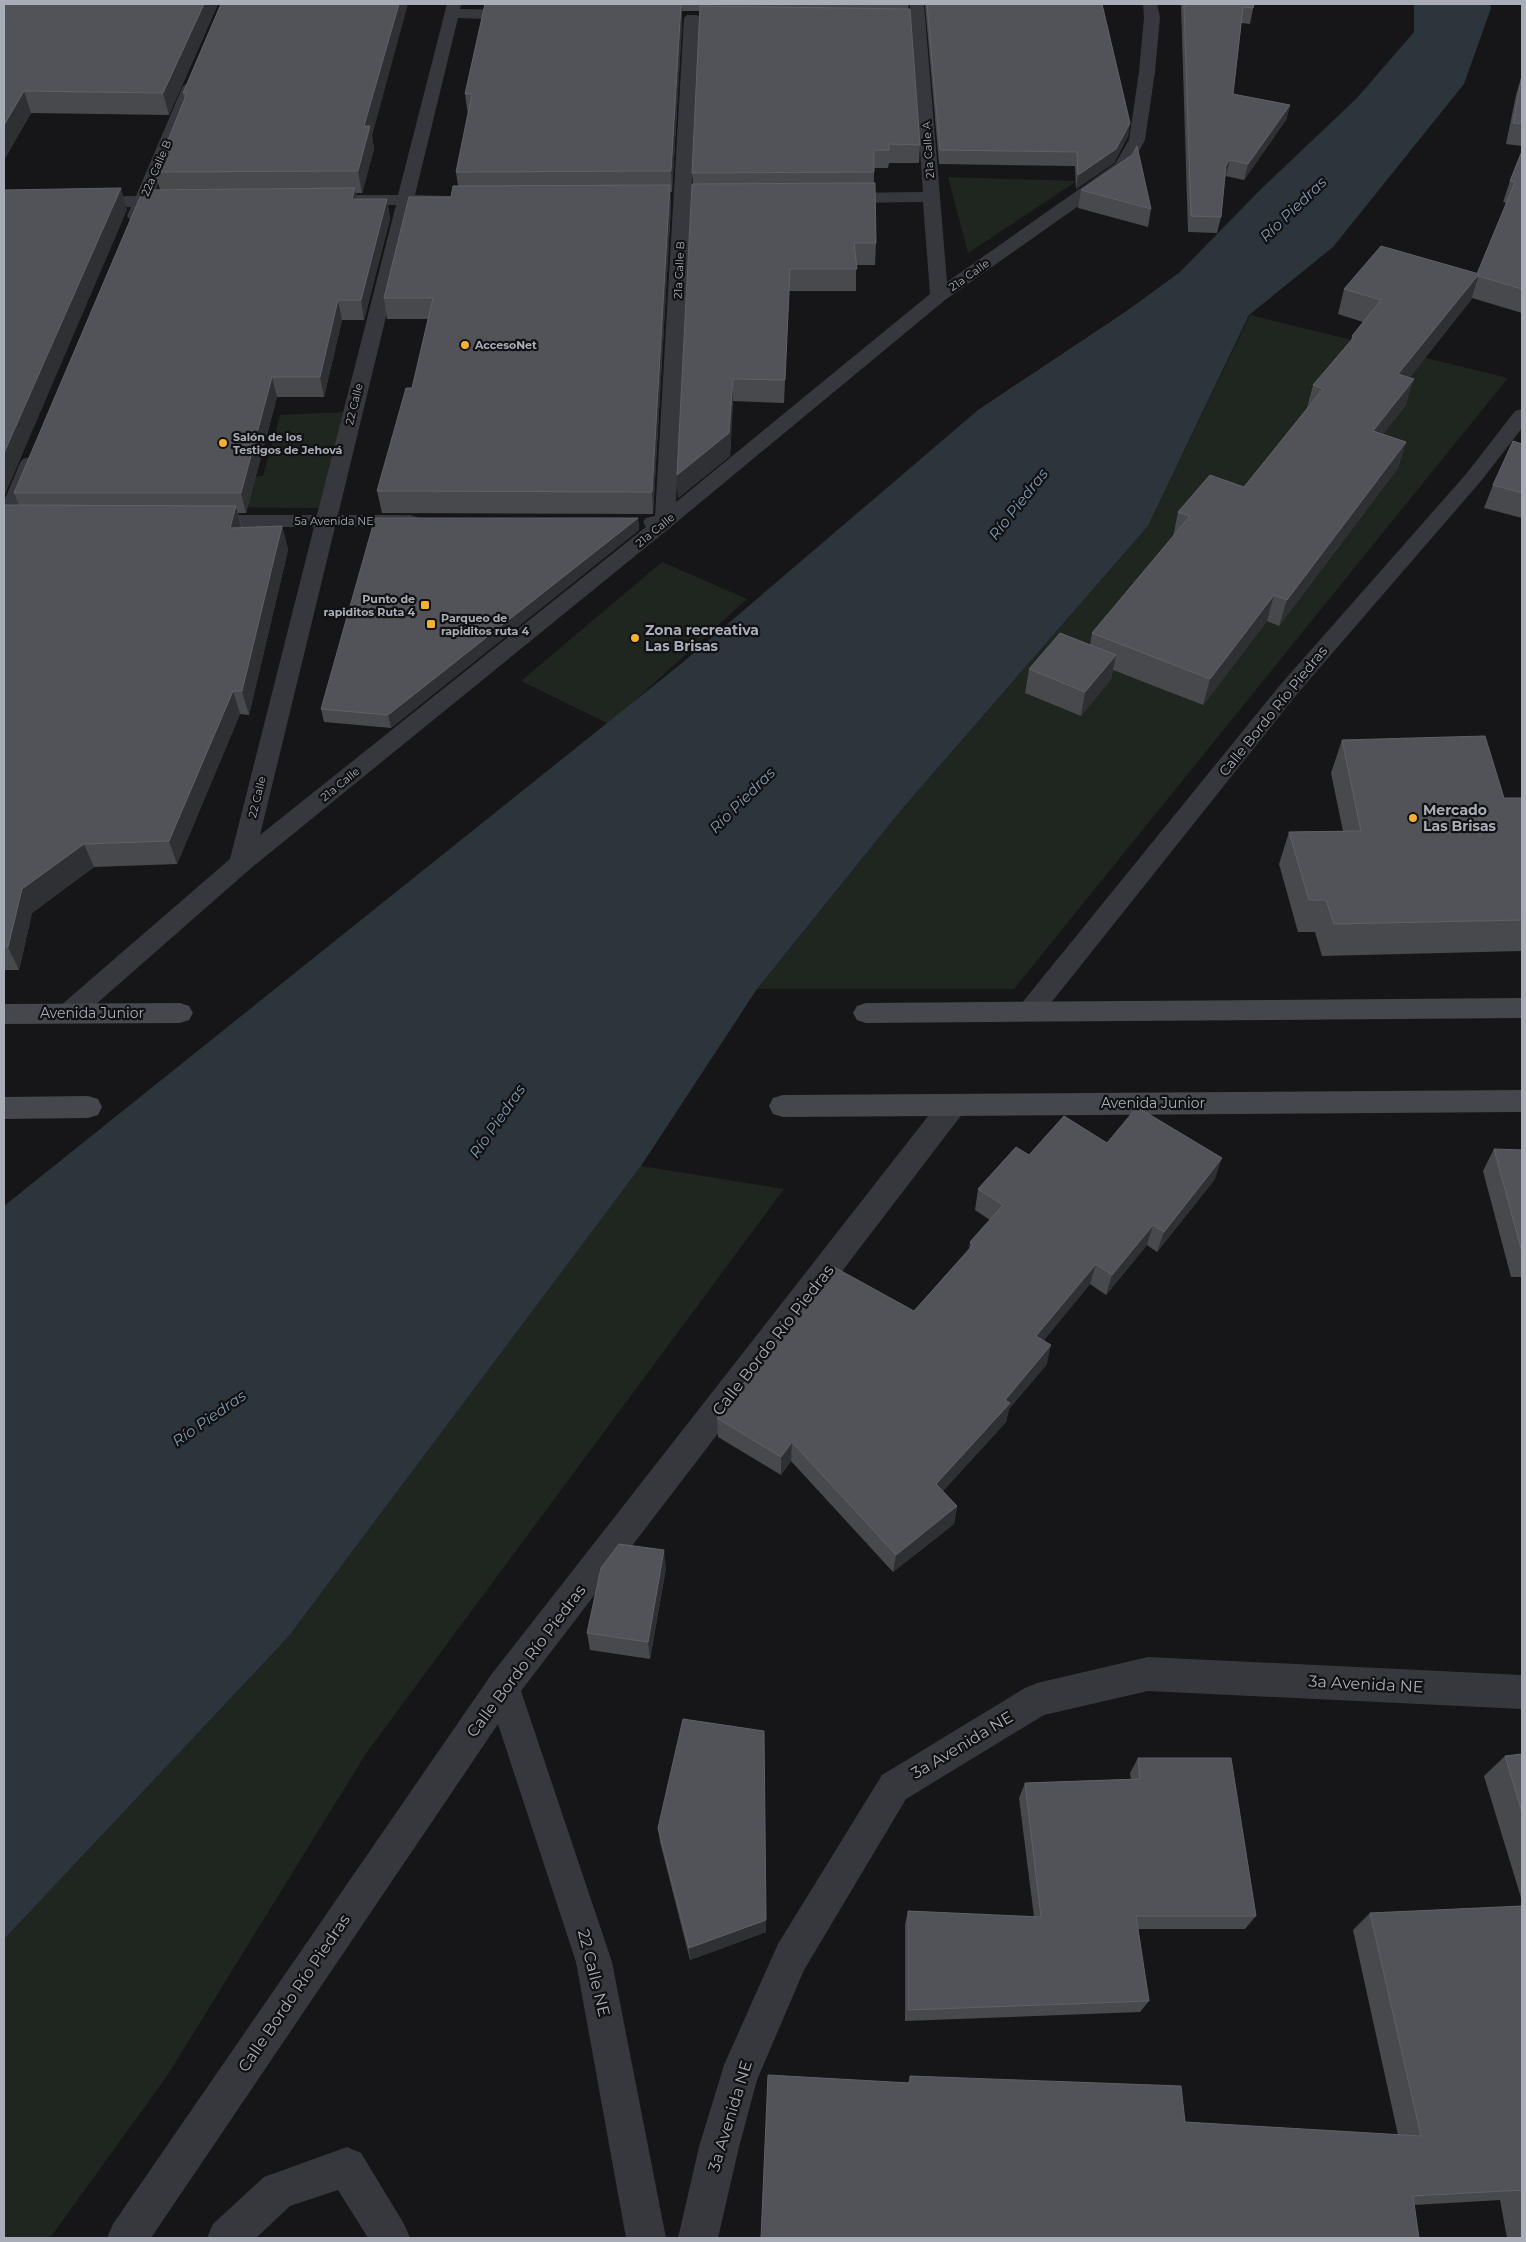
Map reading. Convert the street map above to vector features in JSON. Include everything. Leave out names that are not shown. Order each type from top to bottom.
[{"type":"main road","points":[[866,1013],[1522,1008]]},
{"type":"main road","name":"Avenida Junior","points":[[4,1014],[180,1013]]},
{"type":"main road","name":"Avenida Junior","points":[[783,1106],[1522,1101]]},
{"type":"main road","points":[[4,1108],[88,1107]]},
{"type":"street","name":"21a Calle A","points":[[917,4],[940,296]]},
{"type":"street","name":"21a Calle","points":[[69,1013],[241,863],[665,522],[940,296],[1122,167],[1136,140],[1147,72],[1152,17],[1150,4]]},
{"type":"street","points":[[453,9],[538,15]]},
{"type":"street","name":"22 Calle","points":[[241,863],[453,9]]},
{"type":"street","points":[[673,18],[712,18]]},
{"type":"street","name":"21a Calle B","points":[[665,522],[692,18]]},
{"type":"street","points":[[859,20],[918,21]]},
{"type":"street","name":"22a Calle B","points":[[130,229],[196,76]]},
{"type":"street","points":[[822,198],[932,197]]},
{"type":"street","points":[[663,199],[702,198]]},
{"type":"street","points":[[337,200],[465,200]]},
{"type":"street","points":[[73,202],[191,201]]},
{"type":"street","name":"Calle Bordo Río Piedras","points":[[1030,1011],[1289,689],[1474,477],[1522,415]]},
{"type":"street","points":[[10,522],[36,448]]},
{"type":"street","name":"5a Avenida NE","points":[[185,521],[425,522]]},
{"type":"street","points":[[635,522],[665,522]]},
{"type":"street","name":"Calle Bordo Río Piedras","points":[[127,2238],[503,1687],[953,1105]]},
{"type":"street","name":"3a Avenida NE","points":[[698,2238],[719,2147],[738,2079],[791,1957],[894,1786],[1037,1700],[1148,1674],[1522,1692]]},
{"type":"street","name":"22 Calle NE","points":[[503,1687],[594,1962],[646,2238]]},
{"type":"street","points":[[227,2238],[278,2191],[347,2167],[390,2238]]},
{"type":"shaded area","points":[[948,177],[1077,181],[968,253]]},
{"type":"shaded area","points":[[1250,315],[1508,378],[1014,989],[757,989],[902,809],[1148,526]]},
{"type":"shaded area","points":[[346,412],[323,508],[161,507],[171,479],[263,476],[280,415]]},
{"type":"shaded area","points":[[662,562],[747,599],[609,724],[521,681]]},
{"type":"shaded area","points":[[641,1166],[784,1189],[367,1752],[167,2076],[50,2238],[4,2238],[4,1934],[289,1636]]},
{"type":"water","name":"Río Piedras","points":[[1414,4],[1490,4],[1491,8],[1464,84],[1333,247],[1249,315],[1148,526],[902,809],[757,989],[641,1166],[289,1636],[4,1939],[4,1206],[682,663],[978,410],[1128,310],[1180,272],[1261,189],[1357,98],[1414,32]]},
{"type":"building","points":[[4,4],[204,4],[163,93],[24,91],[4,125]]},
{"type":"building","points":[[221,4],[399,4],[364,126],[370,126],[358,171],[155,172],[187,93],[183,93]]},
{"type":"building","points":[[485,4],[681,4],[671,171],[456,172],[472,94],[465,94]]},
{"type":"building","points":[[927,4],[1102,4],[1130,123],[1116,149],[1078,175],[1077,152],[940,150]]},
{"type":"building","points":[[1184,4],[1254,4],[1253,8],[1243,7],[1233,94],[1290,105],[1248,164],[1230,160],[1226,165],[1221,217],[1191,216]]},
{"type":"building","points":[[700,6],[910,9],[920,145],[889,144],[889,150],[874,150],[874,172],[692,173]]},
{"type":"building","points":[[1522,75],[1522,124],[1513,123]]},
{"type":"building","points":[[1137,146],[1151,209],[1081,190],[1132,155]]},
{"type":"building","points":[[1522,151],[1522,289],[1478,276],[1479,274],[1477,274],[1515,182],[1510,181]]},
{"type":"building","points":[[875,183],[876,243],[854,243],[857,269],[790,269],[785,380],[733,379],[729,433],[677,475],[692,184]]},
{"type":"building","points":[[670,185],[652,492],[377,491],[406,388],[412,388],[433,298],[384,298],[409,197],[451,197],[453,186]]},
{"type":"building","points":[[121,188],[4,453],[4,190]]},
{"type":"building","points":[[355,188],[352,199],[387,199],[361,300],[338,300],[320,377],[272,377],[241,493],[14,493],[143,190]]},
{"type":"building","points":[[1381,246],[1479,274],[1398,374],[1414,379],[1373,431],[1406,442],[1287,600],[1274,595],[1210,679],[1092,633],[1190,516],[1178,512],[1210,475],[1244,487],[1323,389],[1313,385],[1354,337],[1352,336],[1381,300],[1344,289]]},
{"type":"building","points":[[1513,441],[1522,444],[1522,493],[1493,485]]},
{"type":"building","points":[[4,505],[236,506],[230,528],[282,526],[242,691],[233,691],[169,841],[84,844],[22,889],[8,947],[4,947]]},
{"type":"building","name":"Parqueo de rapiditos ruta 4","points":[[375,518],[638,518],[388,715],[321,709]]},
{"type":"building","points":[[1060,633],[1116,655],[1085,692],[1029,669]]},
{"type":"building","name":"Mercado Las Brisas","points":[[1485,736],[1504,798],[1522,798],[1522,920],[1334,924],[1326,900],[1309,900],[1289,832],[1361,831],[1342,740]]},
{"type":"building","points":[[1137,1107],[1222,1158],[1164,1232],[1153,1225],[1112,1275],[1096,1264],[1036,1336],[1051,1345],[1005,1400],[1010,1403],[936,1484],[957,1506],[896,1555],[792,1442],[781,1457],[717,1418],[834,1267],[914,1311],[973,1245],[970,1242],[1003,1205],[978,1189],[1016,1147],[1029,1155],[1064,1116],[1107,1143]]},
{"type":"building","points":[[1494,1149],[1522,1150],[1522,1252]]},
{"type":"building","points":[[619,1544],[664,1550],[648,1642],[587,1633],[601,1568]]},
{"type":"building","points":[[683,1719],[764,1731],[766,1920],[689,1948],[658,1828]]},
{"type":"building","points":[[1522,1754],[1522,1812],[1505,1756]]},
{"type":"building","points":[[1138,1758],[1231,1758],[1256,1916],[1136,1916],[1149,2001],[908,2010],[908,1911],[1041,1917],[1025,1783],[1140,1779]]},
{"type":"building","points":[[1522,1906],[1522,2190],[1413,2196],[1419,2238],[761,2238],[768,2075],[910,2083],[910,2076],[1181,2086],[1185,2122],[1421,2136],[1370,1913]]},
{"type":"place","name":"AccesoNet","points":[[465,345]]},
{"type":"place","name":"Salón de los Testigos de Jehová","points":[[223,443]]},
{"type":"place","name":"Punto de rapiditos Ruta 4","points":[[425,605]]},
{"type":"place","name":"Parqueo de rapiditos ruta 4","points":[[431,624]]},
{"type":"place","name":"Zona recreativa Las Brisas","points":[[635,638]]},
{"type":"place","name":"Mercado Las Brisas","points":[[1413,818]]}]
